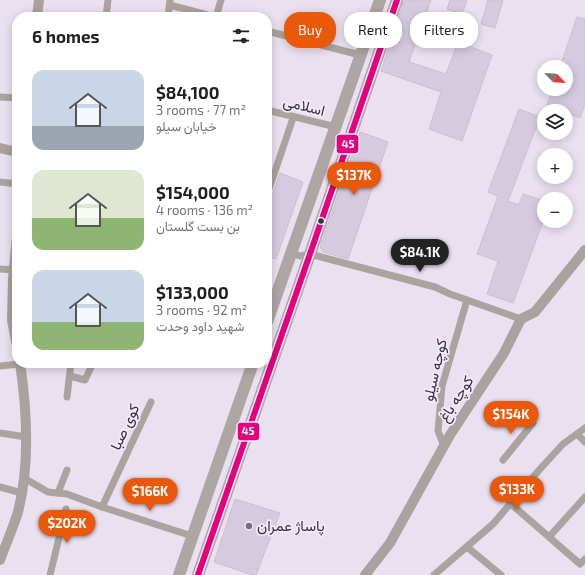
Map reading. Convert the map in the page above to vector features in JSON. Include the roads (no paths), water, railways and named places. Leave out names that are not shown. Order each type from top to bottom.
[{"type":"main road","points":[[38,12],[39,0]]},
{"type":"main road","points":[[272,308],[380,0]]},
{"type":"main road","points":[[272,363],[397,0]]},
{"type":"main road","points":[[0,148],[12,151]]},
{"type":"main road","points":[[521,319],[535,312],[585,250]]},
{"type":"main road","name":"کوچه باغ","points":[[365,575],[390,543],[444,446],[504,353],[521,319]]},
{"type":"main road","points":[[0,560],[17,513],[24,478],[26,437],[20,368]]},
{"type":"main road","points":[[179,575],[251,368]]},
{"type":"main road","points":[[198,575],[270,368]]},
{"type":"street","points":[[107,12],[108,0]]},
{"type":"street","points":[[217,12],[221,0]]},
{"type":"street","points":[[169,12],[170,2],[201,12]]},
{"type":"street","points":[[272,32],[360,55]]},
{"type":"street","points":[[0,97],[12,98]]},
{"type":"street","name":"اسلامی","points":[[272,112],[336,128]]},
{"type":"street","points":[[272,180],[293,118]]},
{"type":"street","points":[[0,182],[12,183]]},
{"type":"street","points":[[291,253],[300,256],[310,254],[435,286],[450,294],[521,319]]},
{"type":"street","points":[[0,268],[12,270]]},
{"type":"street","name":"کوچه سیلو","points":[[444,446],[438,431],[442,386],[466,300]]},
{"type":"street","points":[[0,366],[12,364]]},
{"type":"street","points":[[67,397],[71,368]]},
{"type":"street","points":[[70,376],[85,380],[91,368]]},
{"type":"street","name":"کوی صبا","points":[[102,506],[151,402]]},
{"type":"street","points":[[503,460],[533,423]]},
{"type":"street","points":[[434,575],[493,524],[563,444],[585,428]]},
{"type":"street","points":[[0,433],[26,437]]},
{"type":"street","points":[[577,434],[585,442]]},
{"type":"street","points":[[58,493],[67,470]]},
{"type":"street","points":[[24,478],[48,492],[67,494],[192,536]]},
{"type":"street","points":[[0,487],[22,494]]},
{"type":"street","points":[[549,537],[585,497]]},
{"type":"street","points":[[510,503],[580,564],[585,559]]},
{"type":"street","points":[[50,575],[66,509]]},
{"type":"street","points":[[467,547],[501,575]]},
{"type":"place","name":"پاساژ عمران","points":[[249,526]]}]
